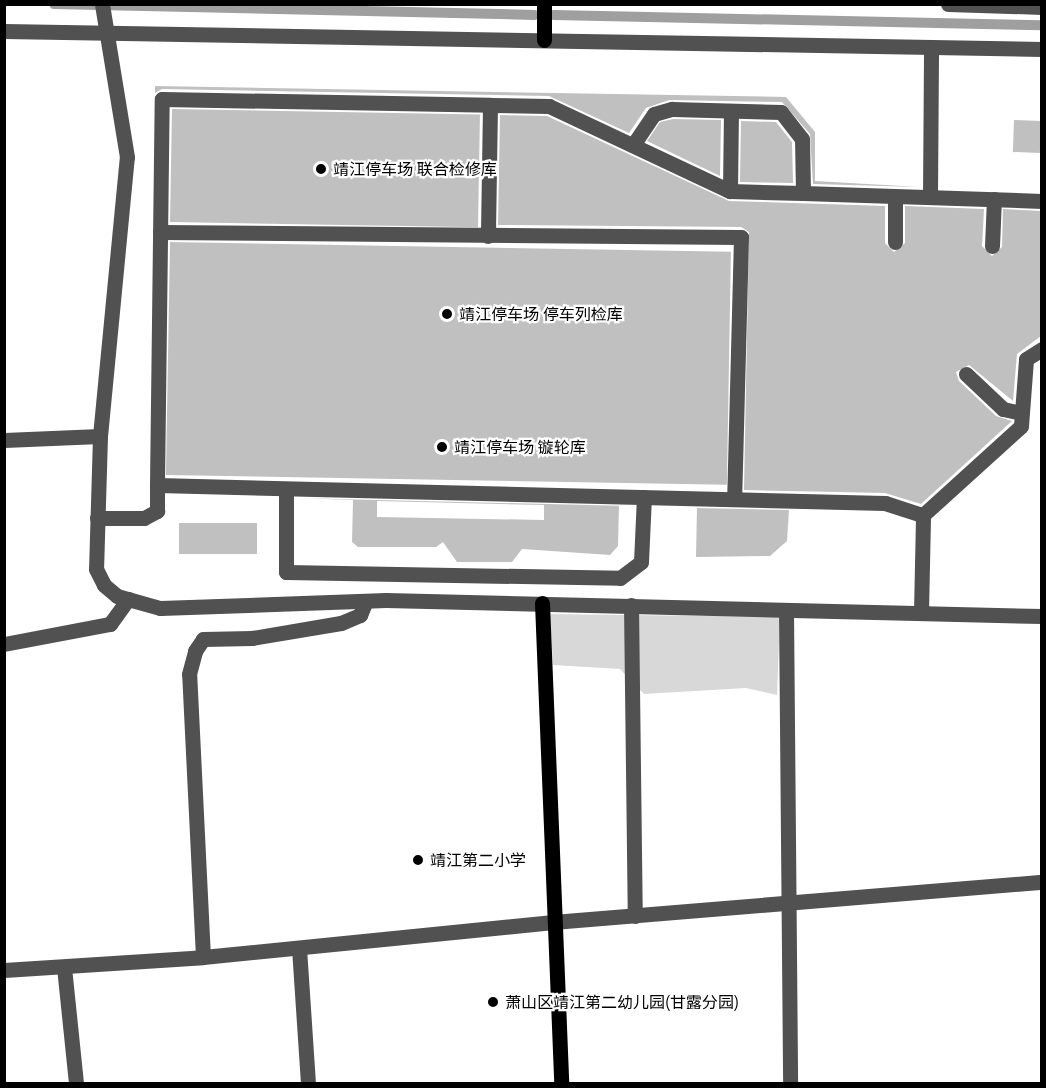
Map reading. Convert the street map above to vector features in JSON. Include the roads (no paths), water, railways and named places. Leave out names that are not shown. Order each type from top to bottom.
[{"type":"main road","points":[[544,4],[544,40]]},
{"type":"main road","points":[[542,603],[561,1083]]},
{"type":"street","points":[[102,4],[103,31],[127,157],[100,436],[96,569],[104,585],[128,599],[160,608],[366,601],[542,603],[1041,616]]},
{"type":"street","points":[[948,4],[1041,7]]},
{"type":"street","points":[[4,31],[1041,49]]},
{"type":"street","points":[[930,197],[931,47]]},
{"type":"street","points":[[97,518],[144,518],[157,511],[162,99],[549,106],[730,190],[1041,201]]},
{"type":"street","points":[[488,236],[490,105]]},
{"type":"street","points":[[730,190],[731,111]]},
{"type":"street","points":[[633,145],[654,114],[781,112],[802,139],[804,194]]},
{"type":"street","points":[[895,197],[895,242]]},
{"type":"street","points":[[992,246],[994,199]]},
{"type":"street","points":[[160,232],[741,237],[734,498]]},
{"type":"street","points":[[921,613],[923,515],[1021,426],[1026,359],[1041,349]]},
{"type":"street","points":[[966,374],[1003,410],[1022,413]]},
{"type":"street","points":[[4,440],[100,436]]},
{"type":"street","points":[[157,485],[885,502],[923,515]]},
{"type":"street","points":[[286,489],[286,572],[621,578],[641,562],[645,497]]},
{"type":"street","points":[[621,578],[625,605],[635,916]]},
{"type":"street","points":[[4,644],[110,624],[128,599]]},
{"type":"street","points":[[204,957],[189,675],[195,651],[203,639],[252,638],[341,623],[360,615],[366,601]]},
{"type":"street","points":[[786,610],[790,1083]]},
{"type":"street","points":[[4,970],[204,957],[553,922],[1041,882]]},
{"type":"street","points":[[299,948],[308,1083]]},
{"type":"street","points":[[64,967],[76,1083]]},
{"type":"waterway","points":[[54,4],[535,15]]},
{"type":"waterway","points":[[554,15],[1042,25]]},
{"type":"place","name":"靖江停车场 联合检修库","points":[[321,169]]},
{"type":"place","name":"靖江停车场 停车列检库","points":[[447,314]]},
{"type":"place","name":"靖江停车场 镟轮库","points":[[442,447]]},
{"type":"place","name":"靖江第二小学","points":[[418,860]]},
{"type":"place","name":"萧山区靖江第二幼儿园(甘露分园)","points":[[493,1002]]}]
